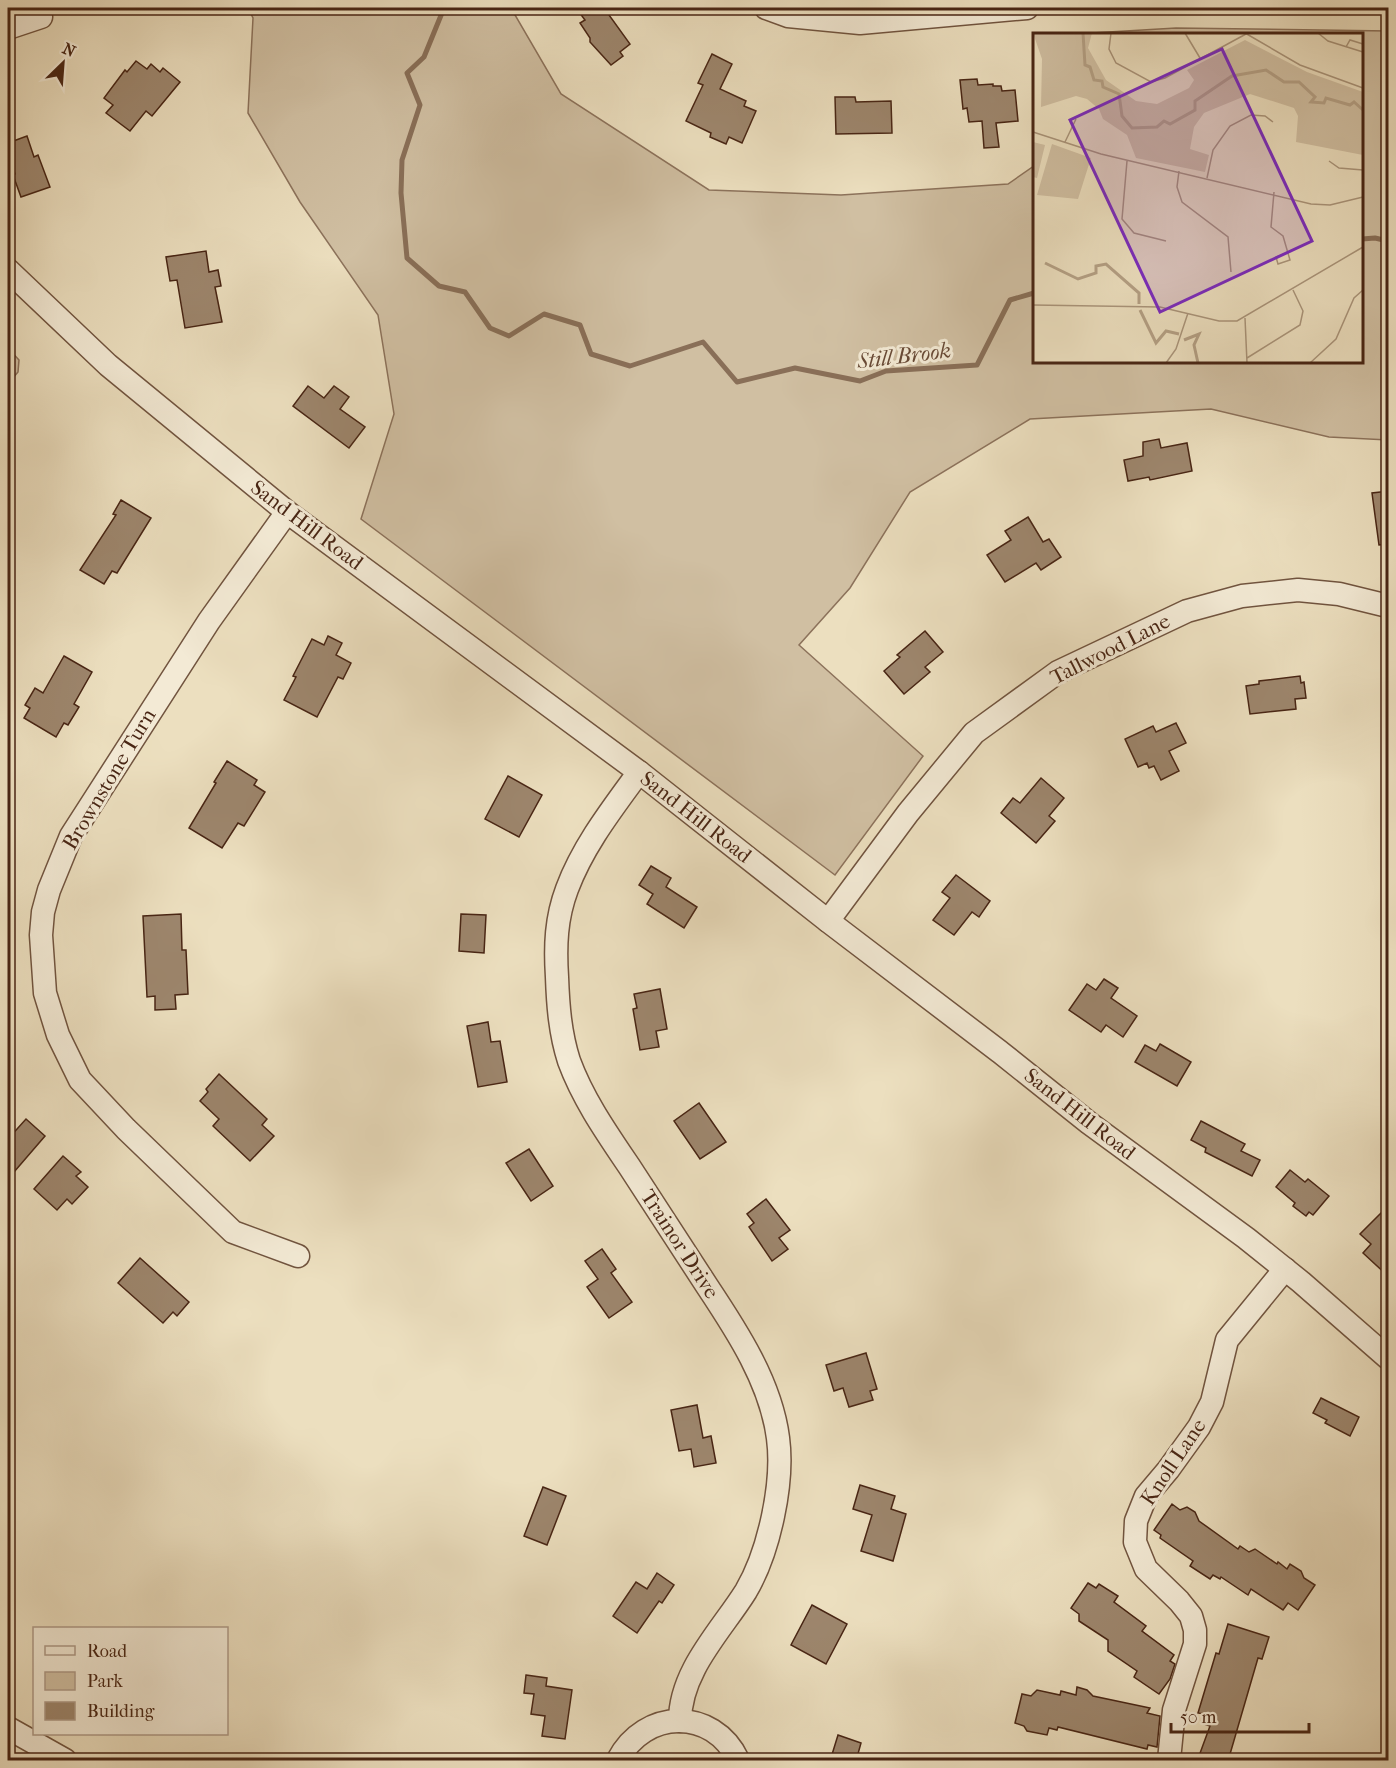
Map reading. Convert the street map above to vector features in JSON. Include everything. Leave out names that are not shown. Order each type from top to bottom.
[{"type":"street","points":[[766,8],[788,16],[860,23],[1027,8]]},
{"type":"street","points":[[8,28],[41,17]]},
{"type":"street","name":"Sand Hill Road","points":[[8,270],[108,365],[287,512],[639,772],[1089,1123],[1246,1238],[1389,1358]]},
{"type":"street","name":"Brownstone Turn","points":[[287,512],[208,621],[71,836],[49,890],[43,912],[41,935],[45,993],[58,1035],[80,1080],[126,1129],[233,1232],[298,1256]]},
{"type":"street","name":"Tallwood Lane","points":[[828,921],[908,813],[974,733],[1058,672],[1187,610],[1242,596],[1298,590],[1339,594],[1389,606]]},
{"type":"street","name":"Trainor Drive","points":[[639,772],[600,825],[567,888],[558,917],[555,943],[559,1016],[569,1060],[586,1101],[728,1317],[757,1371],[773,1409],[779,1440],[774,1516],[761,1557],[747,1590],[709,1643],[688,1684],[680,1702],[680,1721]]},
{"type":"street","name":"Knoll Lane","points":[[1169,1761],[1174,1710],[1195,1644],[1195,1630],[1191,1616],[1179,1601],[1146,1569],[1135,1542],[1136,1521],[1146,1497],[1199,1427],[1212,1402],[1227,1340],[1285,1269]]},
{"type":"street","points":[[618,1761],[625,1748],[640,1733],[659,1723],[680,1721],[698,1724],[714,1731],[728,1743],[738,1761]]},
{"type":"street","points":[[8,1728],[65,1761]]},
{"type":"green space","points":[[248,8],[511,8],[561,94],[709,190],[841,195],[1008,184],[1033,167],[1033,363],[1363,363],[1363,33],[1092,33],[1176,28],[1388,31],[1388,440],[1329,437],[1211,409],[1030,419],[910,492],[850,588],[799,645],[923,756],[835,875],[361,519],[394,414],[378,315],[300,202],[248,113],[253,18]]},
{"type":"green space","points":[[8,348],[19,360],[18,372],[8,384]]},
{"type":"building","points":[[576,8],[604,8],[630,44],[620,52],[623,56],[611,65],[590,42],[590,38],[580,23],[585,20]]},
{"type":"building","points":[[712,54],[732,64],[720,89],[746,101],[744,106],[756,111],[742,143],[729,137],[726,144],[710,137],[711,133],[686,121],[703,85],[698,83]]},
{"type":"building","points":[[136,61],[147,69],[151,64],[160,72],[163,68],[180,82],[152,116],[146,111],[130,131],[106,113],[113,105],[104,98],[125,70],[127,72]]},
{"type":"building","points":[[977,79],[978,85],[993,84],[993,86],[1001,86],[1002,91],[1015,90],[1018,121],[996,123],[999,147],[984,148],[982,121],[969,122],[967,108],[963,109],[960,80]]},
{"type":"building","points":[[835,97],[855,97],[856,102],[891,101],[892,133],[836,134]]},
{"type":"building","points":[[27,136],[34,157],[38,155],[50,187],[21,197],[13,175],[15,174],[11,163],[14,161],[8,143]]},
{"type":"building","points":[[206,251],[209,272],[218,270],[221,286],[215,287],[222,322],[185,328],[177,280],[170,281],[166,257]]},
{"type":"building","points":[[308,386],[324,398],[334,386],[349,397],[340,409],[365,427],[349,448],[293,406]]},
{"type":"building","points":[[1159,439],[1161,448],[1187,443],[1192,471],[1150,480],[1149,477],[1128,481],[1124,460],[1143,456],[1143,442]]},
{"type":"building","points":[[1389,491],[1389,544],[1379,545],[1372,493]]},
{"type":"building","points":[[121,500],[151,518],[117,573],[112,571],[104,584],[80,570],[116,515],[113,514]]},
{"type":"building","points":[[1028,517],[1043,542],[1049,539],[1061,557],[1041,570],[1036,563],[1005,582],[987,555],[1011,540],[1005,531]]},
{"type":"building","points":[[925,631],[943,652],[925,667],[930,672],[904,694],[884,671],[900,657],[897,655]]},
{"type":"building","points":[[328,636],[342,643],[336,655],[351,663],[343,679],[338,677],[317,717],[284,700],[296,677],[293,676],[312,639],[324,645]]},
{"type":"building","points":[[64,656],[92,672],[74,704],[79,707],[68,725],[64,723],[56,737],[24,718],[30,708],[25,705],[35,688],[43,693]]},
{"type":"building","points":[[1300,676],[1301,683],[1304,682],[1306,698],[1295,699],[1296,709],[1250,714],[1246,686],[1259,684],[1259,681]]},
{"type":"building","points":[[1176,723],[1186,743],[1169,751],[1179,771],[1161,780],[1154,766],[1149,768],[1147,763],[1138,767],[1125,739],[1153,726],[1156,732]]},
{"type":"building","points":[[227,761],[257,780],[254,785],[265,792],[244,826],[238,823],[222,848],[189,828]]},
{"type":"building","points":[[508,776],[542,795],[519,837],[485,819]]},
{"type":"building","points":[[1041,778],[1064,798],[1049,816],[1055,821],[1036,843],[1001,813],[1013,798],[1020,803]]},
{"type":"building","points":[[651,866],[671,878],[666,887],[697,907],[684,928],[647,904],[653,894],[639,885]]},
{"type":"building","points":[[956,875],[990,901],[979,917],[972,912],[954,935],[933,920],[950,898],[942,892]]},
{"type":"building","points":[[181,914],[182,950],[186,950],[188,994],[175,995],[176,1009],[155,1010],[155,996],[147,997],[143,916]]},
{"type":"building","points":[[461,914],[486,915],[484,953],[459,951]]},
{"type":"building","points":[[1104,979],[1118,988],[1111,998],[1137,1016],[1123,1037],[1106,1025],[1101,1032],[1069,1010],[1087,984],[1096,990]]},
{"type":"building","points":[[660,989],[667,1029],[656,1031],[659,1047],[640,1050],[633,1009],[637,1008],[634,994]]},
{"type":"building","points":[[488,1022],[491,1042],[500,1041],[507,1082],[478,1087],[467,1026]]},
{"type":"building","points":[[1160,1044],[1191,1062],[1177,1086],[1135,1062],[1145,1045],[1156,1051]]},
{"type":"building","points":[[219,1074],[267,1119],[262,1125],[274,1136],[250,1161],[213,1126],[219,1119],[200,1101],[208,1092],[206,1089]]},
{"type":"building","points":[[699,1103],[726,1142],[700,1159],[674,1121]]},
{"type":"building","points":[[26,1119],[45,1136],[8,1179],[8,1139]]},
{"type":"building","points":[[1201,1121],[1245,1144],[1241,1151],[1260,1160],[1252,1176],[1205,1152],[1206,1148],[1191,1140]]},
{"type":"building","points":[[529,1149],[553,1186],[531,1201],[506,1163]]},
{"type":"building","points":[[63,1156],[81,1172],[76,1176],[88,1187],[72,1204],[67,1199],[57,1210],[34,1189]]},
{"type":"building","points":[[1290,1170],[1305,1182],[1308,1179],[1329,1196],[1313,1215],[1309,1212],[1306,1216],[1293,1206],[1295,1203],[1276,1187]]},
{"type":"building","points":[[766,1199],[790,1230],[779,1238],[788,1249],[772,1261],[749,1227],[754,1223],[747,1214]]},
{"type":"building","points":[[1389,1205],[1389,1277],[1363,1253],[1371,1244],[1360,1234]]},
{"type":"building","points":[[602,1249],[616,1269],[611,1273],[632,1302],[609,1318],[587,1287],[598,1279],[585,1261]]},
{"type":"building","points":[[140,1258],[189,1302],[177,1316],[173,1312],[163,1323],[118,1283]]},
{"type":"building","points":[[866,1353],[877,1389],[870,1391],[873,1400],[849,1407],[843,1388],[834,1391],[826,1365]]},
{"type":"building","points":[[1321,1398],[1359,1417],[1350,1436],[1325,1423],[1327,1420],[1313,1413]]},
{"type":"building","points":[[697,1405],[703,1438],[711,1436],[716,1463],[694,1467],[691,1449],[679,1451],[671,1410]]},
{"type":"building","points":[[860,1485],[895,1496],[891,1509],[906,1514],[893,1561],[861,1551],[872,1515],[853,1509]]},
{"type":"building","points":[[543,1487],[566,1496],[547,1545],[524,1536]]},
{"type":"building","points":[[1172,1504],[1180,1510],[1187,1507],[1195,1512],[1199,1521],[1238,1549],[1240,1546],[1249,1552],[1255,1549],[1287,1569],[1290,1564],[1301,1571],[1304,1578],[1315,1585],[1298,1610],[1288,1603],[1283,1610],[1251,1589],[1248,1595],[1221,1577],[1220,1579],[1213,1575],[1210,1579],[1190,1566],[1193,1561],[1160,1538],[1161,1535],[1154,1530]]},
{"type":"building","points":[[657,1573],[674,1585],[662,1603],[659,1601],[637,1633],[613,1616],[636,1582],[647,1589]]},
{"type":"building","points":[[1088,1583],[1096,1588],[1099,1584],[1118,1596],[1114,1602],[1146,1626],[1142,1631],[1174,1655],[1170,1661],[1175,1664],[1170,1679],[1159,1694],[1134,1677],[1137,1671],[1108,1651],[1108,1640],[1079,1621],[1079,1614],[1071,1608]]},
{"type":"building","points":[[812,1605],[847,1624],[826,1664],[791,1645]]},
{"type":"building","points":[[1228,1624],[1269,1637],[1262,1659],[1258,1658],[1228,1761],[1207,1761],[1207,1758],[1199,1756],[1210,1726],[1201,1723],[1204,1714],[1198,1713],[1216,1653],[1219,1654]]},
{"type":"building","points":[[526,1675],[547,1678],[546,1686],[572,1690],[565,1739],[542,1736],[545,1716],[531,1714],[534,1694],[524,1693]]},
{"type":"building","points":[[1077,1687],[1087,1690],[1093,1696],[1150,1708],[1147,1713],[1160,1716],[1157,1747],[1148,1745],[1147,1749],[1058,1727],[1057,1730],[1049,1728],[1047,1735],[1027,1731],[1024,1726],[1015,1723],[1022,1694],[1031,1696],[1037,1690],[1060,1695],[1061,1691],[1076,1695]]},
{"type":"building","points":[[838,1735],[861,1743],[856,1761],[830,1761]]},
{"type":"waterway","name":"Still Brook","points":[[444,8],[424,57],[407,73],[420,105],[402,160],[401,193],[407,258],[439,286],[465,292],[490,328],[509,336],[544,314],[580,325],[591,354],[630,366],[703,342],[737,382],[795,368],[860,381],[886,371],[977,365],[1010,300],[1033,293]]},
{"type":"waterway","name":"Still Brook","points":[[1363,239],[1375,238],[1388,241]]}]
